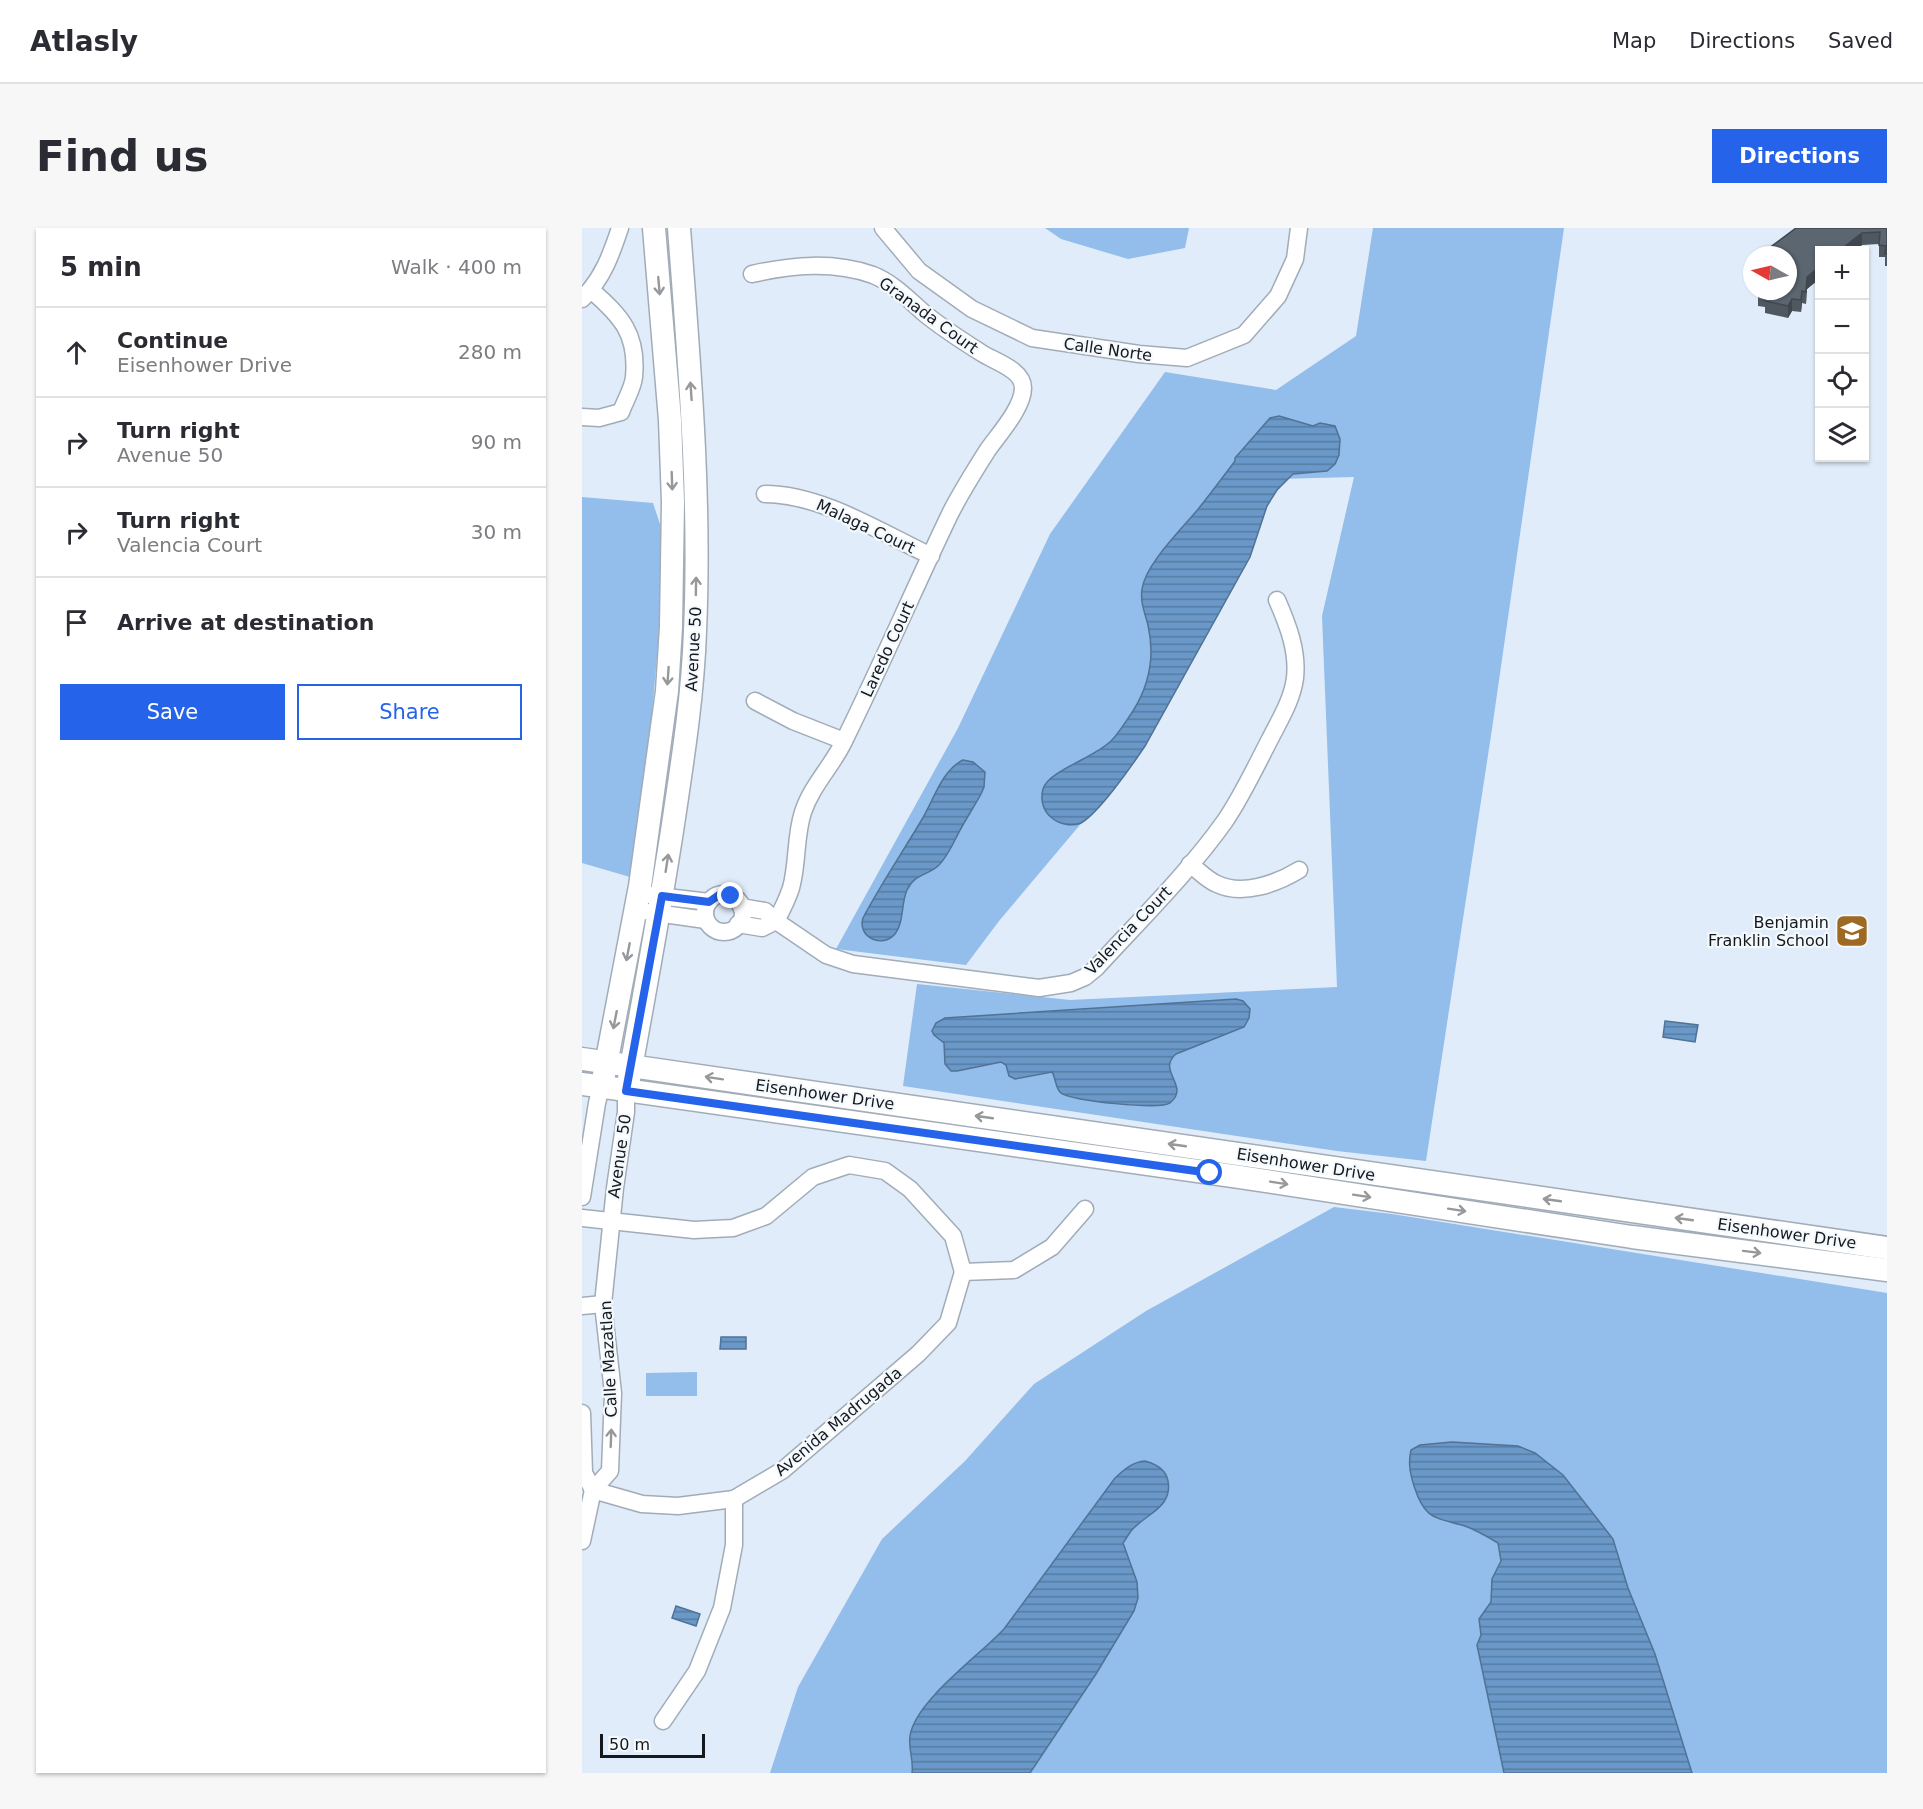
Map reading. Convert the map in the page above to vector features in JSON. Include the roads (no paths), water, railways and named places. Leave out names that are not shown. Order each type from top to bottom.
[{"type":"main road","name":"Avenue 50","points":[[592,1086],[606,1062],[638,902],[667,690],[672,596],[673,502],[670,420],[654,228]]},
{"type":"main road","name":"Avenue 50","points":[[626,1091],[661,905],[684,754],[696,630],[696,447],[679,228]]},
{"type":"main road","name":"Eisenhower Drive","points":[[582,1059],[1887,1248]]},
{"type":"main road","name":"Eisenhower Drive","points":[[592,1086],[1324,1190],[1632,1237],[1887,1270]]},
{"type":"main road","points":[[1559,1226],[1582,1218],[1644,1225],[1654,1215]]},
{"type":"street","points":[[582,417],[599,418],[621,412],[634,379],[632,340],[615,312],[586,294],[607,267],[620,228]]},
{"type":"street","name":"Calle Norte","points":[[883,228],[919,271],[972,309],[1032,338],[1139,354],[1187,358],[1244,335],[1278,296],[1295,259],[1299,228]]},
{"type":"street","name":"Granada Court","points":[[752,274],[794,265],[820,265],[874,276],[893,286],[925,314],[980,352],[1009,368],[1019,377],[1023,387]]},
{"type":"street","name":"Laredo Court","points":[[776,921],[791,887],[803,812],[812,792],[844,741],[952,511],[1014,412],[1021,399],[1023,387]]},
{"type":"street","name":"Malaga Court","points":[[765,494],[783,494],[809,500],[931,556]]},
{"type":"street","name":"Valencia Court","points":[[661,905],[709,902],[719,895],[725,895],[736,900],[741,907],[765,911],[826,955],[853,964],[1039,987],[1054,987],[1085,977],[1096,968],[1190,864],[1227,818],[1246,784],[1293,691],[1296,664],[1294,648],[1277,600]]},
{"type":"street","points":[[755,701],[793,721],[844,741]]},
{"type":"street","points":[[1190,864],[1216,884],[1230,888],[1268,885],[1299,870]]},
{"type":"street","name":"Valencia Court","points":[[638,902],[661,905],[706,920],[720,932],[731,930],[738,924],[762,928],[776,921]]},
{"type":"street","points":[[706,920],[706,907],[709,902]]},
{"type":"street","points":[[738,924],[742,916],[741,907]]},
{"type":"street","points":[[582,1197],[597,1103],[592,1086]]},
{"type":"street","name":"Avenue 50","points":[[611,1221],[626,1112],[626,1091]]},
{"type":"street","points":[[582,1218],[694,1230],[733,1228],[766,1216],[813,1177],[849,1164],[885,1171],[910,1190],[953,1236],[963,1272],[1014,1270],[1052,1247],[1085,1209]]},
{"type":"street","name":"Calle Mazatlan","points":[[582,1541],[593,1490],[610,1471],[613,1393],[603,1304],[611,1221]]},
{"type":"street","name":"Avenida Madrugada","points":[[593,1490],[642,1504],[678,1506],[734,1499],[783,1470],[918,1354],[948,1323],[963,1272]]},
{"type":"street","points":[[582,1305],[603,1304]]},
{"type":"street","name":"Calle Mazatlan","points":[[582,1413],[584,1473],[593,1490]]},
{"type":"street","points":[[663,1721],[697,1671],[722,1608],[734,1545],[734,1499]]},
{"type":"place","name":"Benjamin Franklin School","points":[[1852,931]]}]
